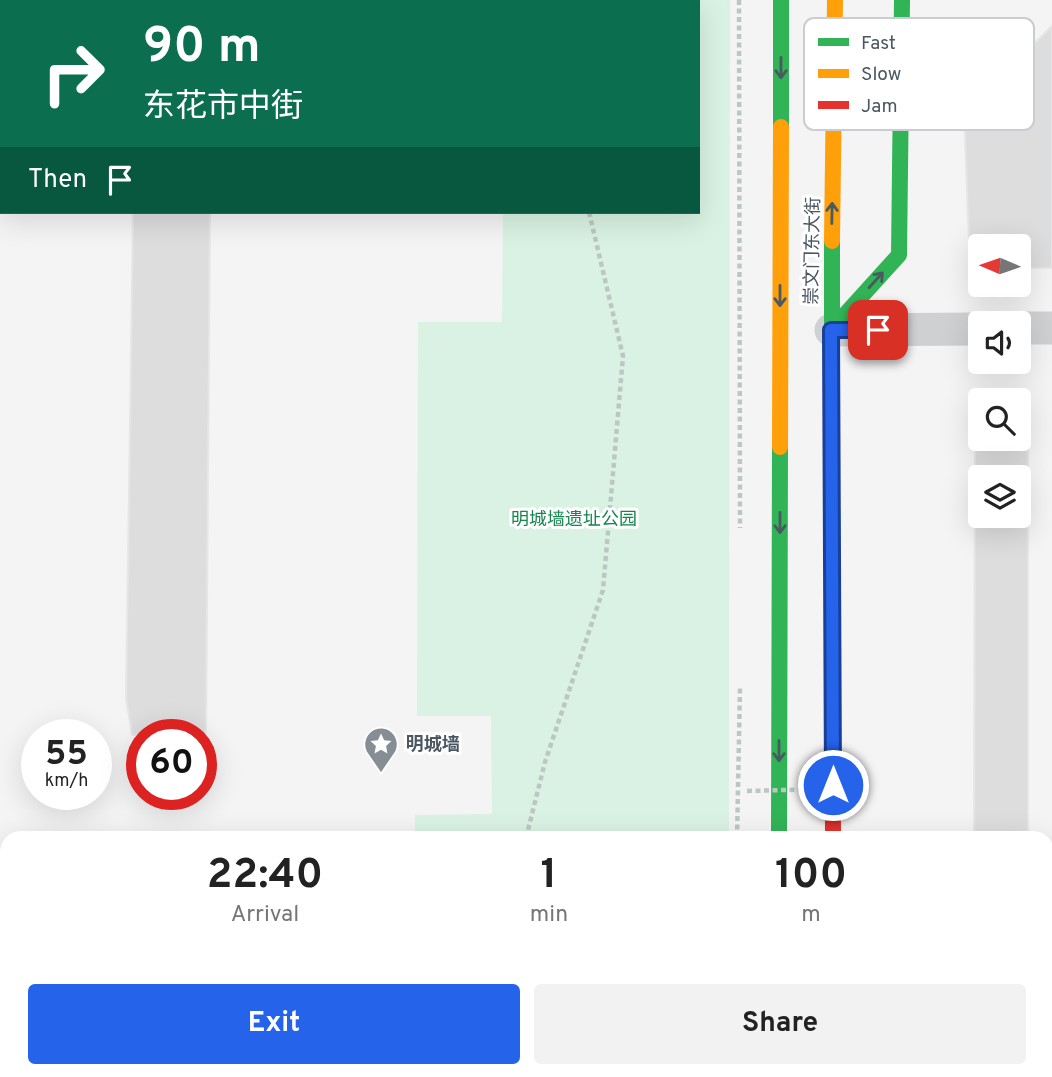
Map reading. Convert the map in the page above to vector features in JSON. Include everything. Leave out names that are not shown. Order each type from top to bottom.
[{"type":"main road","name":"崇文门东大街","points":[[779,831],[781,0]]},
{"type":"main road","name":"崇文门东大街","points":[[835,0],[835,18]]},
{"type":"main road","points":[[902,0],[902,18]]},
{"type":"main road","name":"崇文门东大街","points":[[833,130],[831,330],[833,831]]},
{"type":"main road","points":[[831,330],[899,255],[900,130]]},
{"type":"street","points":[[1031,328],[1052,328]]},
{"type":"street","points":[[831,330],[968,329]]},
{"type":"path","points":[[738,0],[740,533]]},
{"type":"path","points":[[528,831],[545,762],[603,590],[623,356],[589,214]]},
{"type":"path","points":[[737,831],[740,686]]},
{"type":"path","points":[[747,791],[863,788]]},
{"type":"green space","name":"明城墙遗址公园","points":[[700,0],[730,0],[729,831],[415,831],[415,815],[492,814],[491,716],[417,716],[418,322],[502,322],[503,214],[700,214]]},
{"type":"building","points":[[1052,26],[1052,268],[1031,268],[1031,234],[969,234],[965,130],[1034,130],[1034,44]]},
{"type":"building","points":[[133,214],[210,214],[206,719],[129,719],[126,699]]},
{"type":"building","points":[[975,451],[1028,451],[1028,465],[975,465]]},
{"type":"building","points":[[975,528],[1028,528],[1028,831],[974,831]]},
{"type":"traffic: fast","points":[[781,0],[781,127]]},
{"type":"traffic: fast","points":[[902,0],[902,18]]},
{"type":"traffic: fast","points":[[831,330],[899,255],[900,130]]},
{"type":"traffic: fast","points":[[832,241],[832,538]]},
{"type":"traffic: fast","points":[[779,831],[780,447]]},
{"type":"traffic: slow","points":[[835,0],[835,18]]},
{"type":"traffic: slow","points":[[780,447],[781,127]]},
{"type":"traffic: slow","points":[[832,241],[833,130]]},
{"type":"traffic: jam","points":[[832,538],[833,831]]},
{"type":"place","name":"明城墙","points":[[381,774]]},
{"type":"route","points":[[833,785],[831,330],[878,330]]}]
